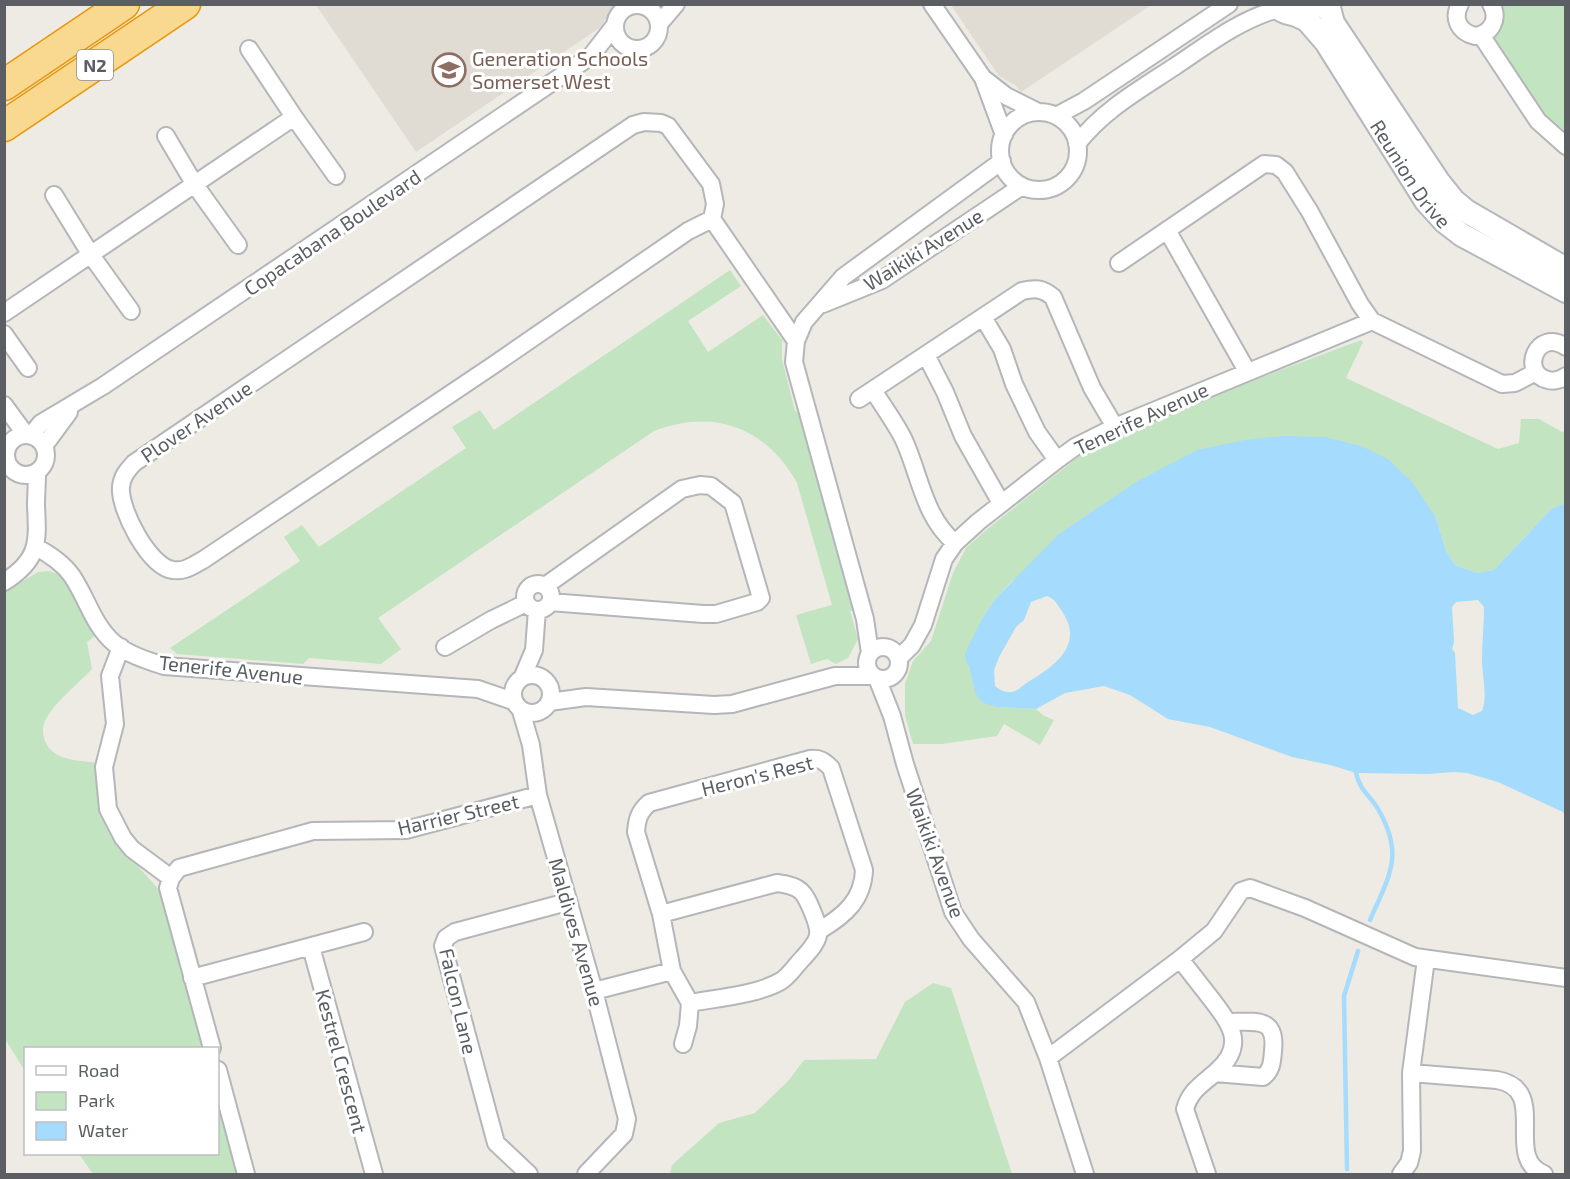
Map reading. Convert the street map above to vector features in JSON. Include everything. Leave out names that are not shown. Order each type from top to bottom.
[{"type":"highway","name":"N2","points":[[4,86],[124,4]]},
{"type":"highway","name":"N2","points":[[4,126],[185,4]]},
{"type":"street","points":[[659,24],[676,4]]},
{"type":"street","points":[[932,4],[983,78],[1004,135]]},
{"type":"street","points":[[1056,116],[1084,101],[1229,4]]},
{"type":"street","points":[[1077,144],[1102,116],[1236,26],[1250,18],[1282,10],[1311,12],[1321,4]]},
{"type":"street","name":"Reunion Drive","points":[[1328,4],[1333,23],[1438,182],[1454,201],[1478,219],[1566,269]]},
{"type":"street","points":[[1460,4],[1456,18],[1458,25],[1468,34],[1481,35],[1493,26],[1495,17],[1491,4]]},
{"type":"street","points":[[640,5],[651,6],[659,24],[657,38],[649,46],[639,50],[628,48],[618,38],[615,25],[617,18],[627,8],[640,5]]},
{"type":"street","name":"Reunion Drive","points":[[1282,10],[1307,20],[1326,42],[1426,201],[1445,222],[1462,235],[1566,291]]},
{"type":"street","name":"Copacabana Boulevard","points":[[28,435],[41,423],[73,406],[591,56],[615,25]]},
{"type":"street","points":[[1481,35],[1538,121],[1566,146]]},
{"type":"street","name":"Copacabana Boulevard","points":[[591,56],[628,48]]},
{"type":"street","points":[[249,50],[336,176]]},
{"type":"street","points":[[983,78],[1006,96],[1038,112],[1056,116],[1071,128],[1077,144],[1076,164],[1069,176],[1060,184],[1048,189],[1035,190],[1022,186],[1004,168],[1001,142],[1015,120],[1026,114],[1038,112]]},
{"type":"street","points":[[4,313],[294,117]]},
{"type":"street","name":"Plover Avenue","points":[[653,122],[668,126],[711,184],[715,204],[712,219],[688,231],[203,560],[185,570],[170,570],[159,564],[146,551],[122,505],[120,489],[123,475],[134,463],[633,126],[653,122]]},
{"type":"street","points":[[166,136],[195,185],[238,245]]},
{"type":"street","name":"Waikiki Avenue","points":[[1002,161],[843,277],[804,322],[796,340],[794,362],[865,619],[882,662],[892,716],[908,775],[954,912],[970,939],[1026,1002],[1048,1058],[1084,1174]]},
{"type":"street","points":[[1119,263],[1264,164],[1276,165],[1285,172],[1310,212],[1359,304],[1372,321],[1502,384],[1515,383],[1536,372]]},
{"type":"street","name":"Waikiki Avenue","points":[[820,305],[882,279],[1022,186]]},
{"type":"street","points":[[54,195],[91,255],[131,311]]},
{"type":"street","points":[[712,219],[796,340]]},
{"type":"street","points":[[1167,230],[1247,371]]},
{"type":"street","points":[[955,543],[944,534],[932,518],[903,440],[866,395],[1022,291],[1035,288],[1044,290],[1053,297],[1092,388],[1115,427]]},
{"type":"street","points":[[983,317],[1002,349],[1014,384],[1037,432],[1057,460]]},
{"type":"street","name":"Tenerife Avenue","points":[[882,662],[919,631],[926,617],[944,560],[955,543],[1001,503],[1075,447],[1115,427],[1247,371],[1372,321]]},
{"type":"street","points":[[4,334],[28,368]]},
{"type":"street","points":[[1566,347],[1551,342],[1539,347],[1533,359],[1536,372],[1545,380],[1551,381],[1566,376]]},
{"type":"street","points":[[926,355],[945,392],[963,436],[1001,503]]},
{"type":"street","points":[[4,405],[28,435],[36,438],[44,446],[45,461],[37,472],[26,476],[16,473]]},
{"type":"street","name":"Copacabana Boulevard","points":[[44,446],[73,406]]},
{"type":"street","points":[[28,435],[14,439],[6,447],[6,460],[36,506]]},
{"type":"street","points":[[4,582],[26,565],[36,547],[37,472]]},
{"type":"street","points":[[445,647],[491,620],[540,600],[682,489],[700,484],[711,486],[733,503],[761,598],[757,602],[716,614],[540,600]]},
{"type":"street","name":"Tenerife Avenue","points":[[36,547],[52,556],[72,576],[102,630],[129,653],[164,666],[478,689],[519,679]]},
{"type":"street","points":[[540,600],[534,650],[513,688],[517,706],[528,713],[545,706],[586,697],[714,705],[732,704],[882,662]]},
{"type":"street","points":[[121,647],[110,676],[115,724],[104,767],[108,809],[123,838],[132,849],[171,878],[168,888],[212,1047]]},
{"type":"street","points":[[534,650],[544,680],[550,689],[545,706]]},
{"type":"street","points":[[519,679],[532,674],[586,697]]},
{"type":"street","name":"Tenerife Avenue","points":[[478,689],[517,706]]},
{"type":"street","name":"Maldives Avenue","points":[[517,706],[531,745],[538,795],[594,991],[627,1119],[624,1134],[586,1174]]},
{"type":"street","name":"Maldives Avenue","points":[[531,745],[533,731],[545,706]]},
{"type":"street","name":"Heron's Rest","points":[[818,758],[825,761],[831,768],[864,870],[864,882],[858,897],[846,913],[819,930],[817,939],[807,954],[781,981],[739,994],[690,1003],[672,971],[661,914],[636,832],[637,819],[641,810],[649,803],[818,758]]},
{"type":"street","name":"Harrier Street","points":[[171,878],[179,868],[185,866],[313,831],[406,830],[538,795]]},
{"type":"street","points":[[661,914],[777,883],[800,889],[807,899],[819,930]]},
{"type":"street","points":[[1048,1058],[1214,932],[1241,891],[1250,888],[1305,908],[1415,957],[1566,978]]},
{"type":"street","name":"Falcon Lane","points":[[529,1174],[496,1143],[443,946],[446,938],[455,932],[567,902]]},
{"type":"street","points":[[192,978],[364,932]]},
{"type":"street","name":"Kestrel Crescent","points":[[311,947],[374,1174]]},
{"type":"street","points":[[1180,959],[1233,1032],[1233,1047],[1227,1061],[1196,1088],[1188,1098],[1185,1109],[1207,1174]]},
{"type":"street","points":[[1401,1174],[1409,1163],[1412,1151],[1411,1073],[1426,959]]},
{"type":"street","points":[[594,991],[672,971]]},
{"type":"street","points":[[683,1044],[688,1026],[690,1003]]},
{"type":"street","points":[[1215,1073],[1263,1077],[1271,1069],[1274,1038],[1268,1026],[1259,1022],[1227,1022]]},
{"type":"street","points":[[1411,1073],[1497,1080],[1515,1088],[1525,1105],[1527,1156],[1532,1166],[1544,1174]]},
{"type":"street","points":[[219,1074],[246,1174]]},
{"type":"shaded area","name":"Generation Schools Somerset West","points":[[316,5],[613,5],[601,27],[416,152]]},
{"type":"shaded area","points":[[951,5],[1151,5],[1021,92],[1015,85],[999,76]]},
{"type":"green space","points":[[1496,5],[1565,5],[1565,137],[1544,117],[1491,37]]},
{"type":"green space","points":[[730,270],[741,286],[688,321],[708,352],[763,315],[782,340],[782,359],[795,411],[799,412],[855,610],[850,611],[858,639],[848,658],[836,664],[827,659],[811,664],[796,615],[832,605],[797,483],[770,448],[754,436],[736,427],[697,422],[676,424],[654,431],[378,618],[401,649],[381,664],[309,658],[303,664],[177,654],[170,648],[300,561],[284,537],[302,525],[319,547],[466,448],[452,427],[480,410],[494,430]]},
{"type":"green space","points":[[1361,340],[1363,342],[1346,378],[1498,449],[1519,443],[1521,419],[1539,419],[1562,432],[1565,431],[1565,503],[1551,509],[1494,570],[1477,573],[1455,565],[1446,551],[1436,518],[1012,581],[983,617],[969,666],[974,689],[997,707],[1036,709],[1044,716],[1054,720],[1040,745],[1004,724],[997,736],[942,744],[913,744],[905,715],[905,684],[913,661],[931,641],[953,573],[966,548],[1078,457],[1146,421]]},
{"type":"green space","points":[[49,571],[60,575],[68,583],[95,636],[87,642],[92,669],[51,711],[44,722],[44,740],[50,749],[60,756],[97,763],[103,818],[125,852],[163,894],[205,1047],[24,1047],[24,1069],[5,1039],[5,592],[38,572]]},
{"type":"green space","points":[[933,983],[951,988],[1012,1174],[670,1174],[672,1165],[719,1123],[755,1113],[789,1080],[804,1060],[876,1059],[905,1002]]},
{"type":"green space","points":[[219,1099],[239,1174],[93,1174],[80,1155],[219,1155]]},
{"type":"water","points":[[1283,436],[1325,437],[1361,446],[1388,459],[1413,483],[1436,518],[1446,551],[1455,565],[1477,573],[1494,570],[1551,509],[1565,503],[1565,813],[1498,782],[1467,773],[1356,773],[1292,757],[1210,727],[1168,719],[1130,695],[1104,686],[1065,693],[1036,709],[997,707],[984,703],[978,698],[965,654],[971,641],[996,598],[1059,534],[1136,482],[1197,450],[1245,440]],"holes":[[[1047,596],[1058,605],[1069,625],[1068,645],[1063,654],[1047,669],[1018,689],[1005,692],[995,686],[994,670],[999,657],[1016,627],[1024,620],[1031,602]],[[1478,600],[1484,607],[1482,659],[1485,698],[1482,711],[1473,715],[1458,708],[1455,653],[1452,649],[1454,642],[1452,607],[1456,602]]]},
{"type":"waterway","points":[[1356,773],[1360,784],[1375,804],[1386,825],[1391,840],[1392,853],[1388,878],[1370,920]]},
{"type":"waterway","points":[[1347,1169],[1344,996],[1358,951]]},
{"type":"place","name":"Generation Schools Somerset West","points":[[449,70]]}]
